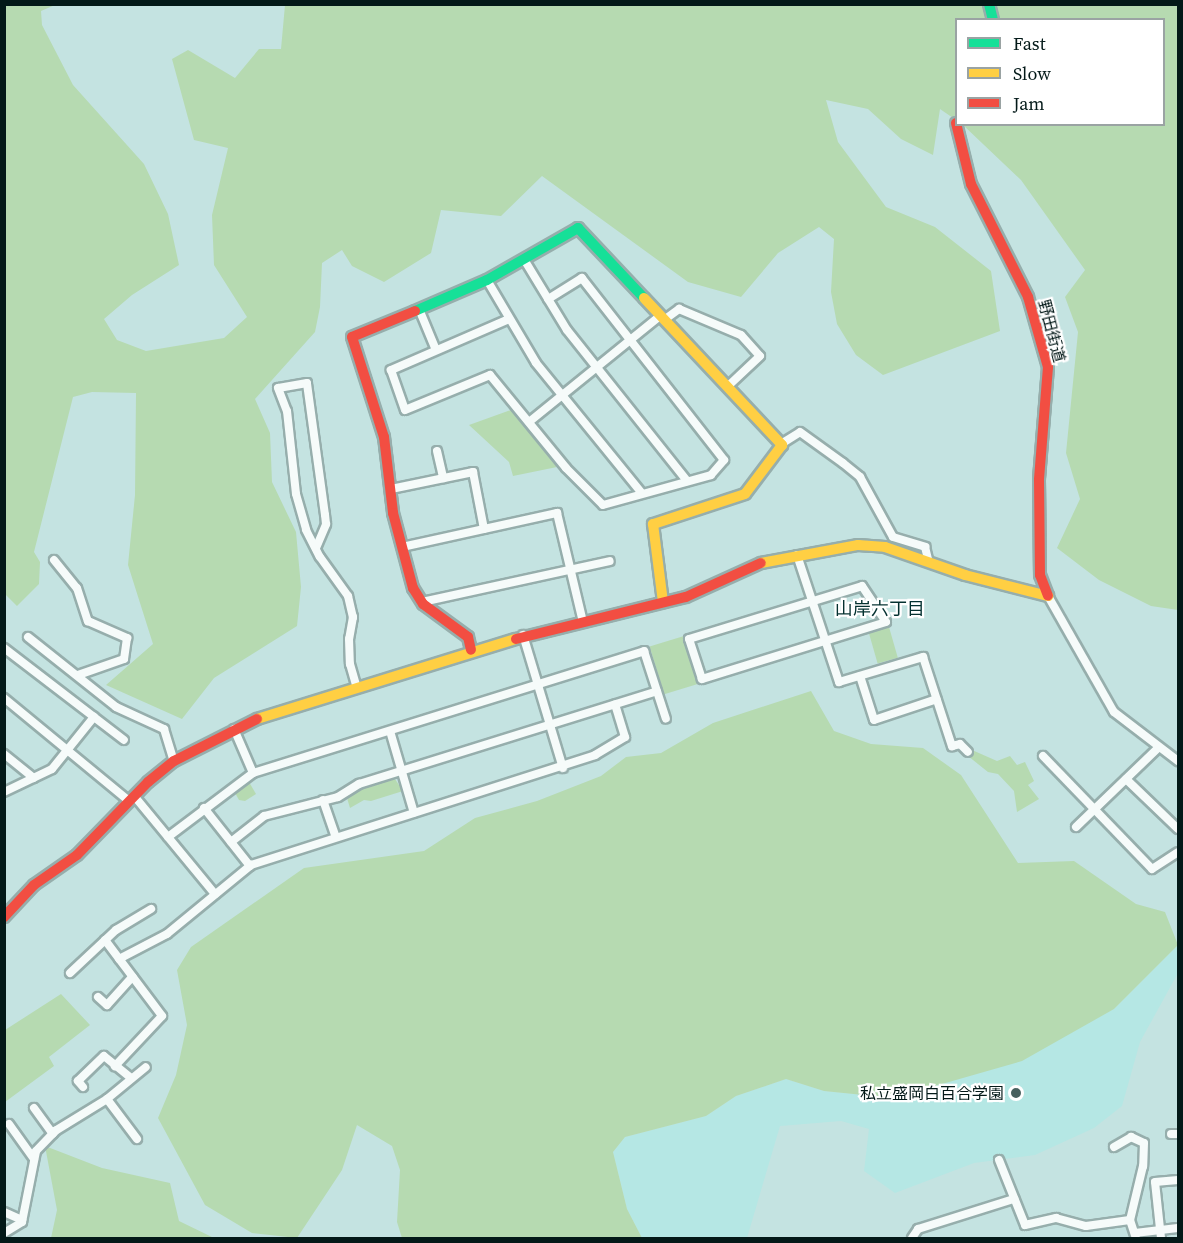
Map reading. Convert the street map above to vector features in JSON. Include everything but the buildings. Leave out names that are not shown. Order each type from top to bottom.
[{"type":"street","name":"野田街道","points":[[958,126],[971,184],[1028,297],[1047,367],[1039,480],[1040,575],[1048,596]]},
{"type":"street","points":[[471,650],[468,637],[422,602],[413,588],[402,547],[384,437],[352,337],[487,280],[578,228],[780,444]]},
{"type":"street","points":[[525,261],[548,299],[596,368],[687,481]]},
{"type":"street","points":[[509,319],[391,370],[405,410],[490,375],[603,505],[641,492],[711,475],[724,460],[582,278],[548,299]]},
{"type":"street","points":[[487,280],[509,319],[562,395],[641,492]]},
{"type":"street","points":[[419,309],[436,350]]},
{"type":"street","points":[[529,422],[630,340],[679,309],[741,335],[760,356],[727,387]]},
{"type":"street","points":[[316,548],[326,524],[307,384],[278,388],[286,411],[299,510],[316,548],[348,596],[353,617],[349,639],[350,664],[356,685]]},
{"type":"street","points":[[663,602],[653,524],[746,494],[780,444],[800,432],[860,477],[893,537],[925,547],[929,554],[928,559]]},
{"type":"street","points":[[437,451],[443,478]]},
{"type":"street","points":[[391,489],[473,472],[484,529]]},
{"type":"street","points":[[402,547],[556,513],[583,622]]},
{"type":"street","points":[[4,918],[34,885],[77,855],[174,761],[234,729],[356,685],[471,650],[523,635],[686,597],[759,563],[858,545],[885,546],[928,559],[965,575],[1048,596],[1114,712],[1158,748],[1179,761]]},
{"type":"street","points":[[797,555],[839,682],[923,657],[952,746],[960,744],[968,752]]},
{"type":"street","points":[[54,560],[77,588],[88,621],[127,638],[124,659],[78,675]]},
{"type":"street","points":[[422,602],[610,561]]},
{"type":"street","points":[[862,586],[886,622],[826,641],[702,679],[689,639],[862,586]]},
{"type":"street","points":[[523,635],[563,768]]},
{"type":"street","points":[[28,637],[116,707],[164,729],[174,761]]},
{"type":"street","points":[[4,648],[124,740]]},
{"type":"street","points":[[168,837],[253,773],[644,651],[666,719]]},
{"type":"street","points":[[860,676],[874,720],[937,699]]},
{"type":"street","points":[[231,842],[264,816],[323,800],[402,771],[657,691]]},
{"type":"street","points":[[4,698],[133,799],[215,894]]},
{"type":"street","points":[[119,959],[167,934],[250,866],[336,837],[563,768],[625,737],[615,704]]},
{"type":"street","points":[[4,792],[52,769],[94,717]]},
{"type":"street","points":[[234,729],[253,773]]},
{"type":"street","points":[[390,730],[414,813]]},
{"type":"street","points":[[1077,827],[1158,748]]},
{"type":"street","points":[[4,754],[34,778]]},
{"type":"street","points":[[1043,756],[1152,869],[1179,852]]},
{"type":"street","points":[[1126,778],[1179,829]]},
{"type":"street","points":[[323,800],[336,837]]},
{"type":"street","points":[[204,808],[250,866]]},
{"type":"street","points":[[70,973],[105,940],[151,909]]},
{"type":"street","points":[[105,940],[162,1016],[115,1066]]},
{"type":"street","points":[[98,997],[107,1005],[132,977]]},
{"type":"street","points":[[82,1087],[78,1081],[104,1056],[131,1078]]},
{"type":"street","points":[[4,1233],[22,1220],[34,1158],[53,1134],[107,1099],[146,1067]]},
{"type":"street","points":[[107,1099],[137,1139]]},
{"type":"street","points":[[34,1108],[53,1134]]},
{"type":"street","points":[[9,1124],[34,1158]]},
{"type":"street","points":[[1114,1147],[1131,1137],[1144,1143],[1143,1166],[1130,1220],[1135,1236],[1160,1234],[1179,1227]]},
{"type":"street","points":[[999,1160],[1025,1225],[1056,1218],[1086,1226],[1130,1220]]},
{"type":"street","points":[[1160,1234],[1155,1182],[1179,1180]]},
{"type":"street","points":[[912,1239],[918,1228],[1014,1199]]},
{"type":"street","points":[[4,1212],[22,1220]]},
{"type":"shaded area","name":"私立盛岡白百合学園","points":[[1178,945],[1178,973],[1140,1042],[1122,1106],[1094,1128],[1035,1155],[974,1163],[895,1193],[864,1171],[869,1129],[841,1121],[780,1126],[747,1238],[642,1238],[627,1209],[613,1152],[625,1137],[706,1116],[736,1096],[786,1079],[824,1091],[893,1098],[943,1082],[1114,1009]]},
{"type":"green space","points":[[4,5],[55,5],[41,11],[42,25],[73,85],[144,164],[168,214],[179,265],[132,295],[104,319],[117,340],[146,351],[224,338],[247,317],[214,265],[212,215],[228,148],[194,140],[172,59],[188,50],[235,78],[259,49],[281,49],[285,5],[1178,5],[1178,610],[1151,606],[1099,580],[1057,548],[1080,499],[1066,453],[1078,332],[1065,297],[1085,270],[1021,180],[964,126],[1165,126],[1165,18],[955,18],[955,119],[940,109],[933,155],[901,139],[868,109],[826,100],[838,142],[886,207],[935,227],[991,271],[1000,331],[883,375],[856,355],[837,324],[831,292],[834,239],[819,227],[778,253],[741,297],[688,282],[542,176],[501,216],[441,210],[431,253],[384,282],[352,266],[342,250],[322,263],[320,307],[315,332],[255,399],[270,433],[272,482],[296,532],[301,587],[297,626],[214,678],[182,719],[106,685],[153,644],[128,565],[135,495],[136,393],[92,392],[73,397],[34,552],[40,562],[39,584],[17,606],[5,594]]},
{"type":"green space","points":[[511,410],[557,467],[513,476],[509,462],[469,425]]},
{"type":"green space","points":[[889,627],[898,658],[878,664],[869,633]]},
{"type":"green space","points":[[684,636],[699,684],[664,694],[650,647]]},
{"type":"green space","points":[[811,691],[834,731],[871,744],[923,748],[961,775],[1018,863],[1074,861],[1136,904],[1165,912],[1178,945],[1114,1009],[1022,1061],[893,1098],[824,1091],[786,1079],[736,1096],[706,1116],[625,1137],[613,1152],[627,1209],[642,1238],[402,1238],[397,1222],[400,1170],[392,1146],[357,1125],[342,1170],[297,1238],[252,1233],[205,1205],[158,1118],[176,1075],[187,1025],[177,970],[191,947],[304,868],[424,851],[475,818],[537,801],[601,776],[626,757],[661,753],[713,723]]},
{"type":"green space","points":[[972,750],[997,761],[1010,756],[1017,765],[1025,762],[1034,781],[1028,785],[1039,799],[1017,812],[1014,791],[998,774],[988,772],[968,756]]},
{"type":"green space","points":[[395,779],[403,791],[371,801],[364,800],[350,808],[347,798],[357,790]]},
{"type":"green space","points":[[249,782],[256,794],[245,801],[239,800],[234,791]]},
{"type":"green space","points":[[61,994],[90,1025],[49,1057],[54,1066],[5,1102],[5,1030]]},
{"type":"green space","points":[[45,1146],[102,1168],[170,1183],[179,1221],[214,1238],[51,1238],[57,1210]]},
{"type":"traffic: fast","points":[[989,4],[992,18]]},
{"type":"traffic: fast","points":[[415,311],[487,280],[578,228],[644,298]]},
{"type":"traffic: slow","points":[[644,298],[782,445],[745,494],[653,524],[663,602]]},
{"type":"traffic: slow","points":[[761,563],[858,545],[885,547],[965,575],[1048,596]]},
{"type":"traffic: slow","points":[[257,719],[516,639]]},
{"type":"traffic: jam","points":[[957,126],[971,184],[1028,297],[1048,367],[1039,480],[1040,575],[1048,596]]},
{"type":"traffic: jam","points":[[415,311],[352,337],[384,437],[393,513],[413,588],[423,604],[468,637],[471,650]]},
{"type":"traffic: jam","points":[[516,639],[686,597],[761,563]]},
{"type":"traffic: jam","points":[[4,917],[34,885],[77,855],[148,782],[174,761],[257,719]]},
{"type":"place","name":"私立盛岡白百合学園","points":[[1016,1093]]},
{"type":"district","name":"山岸六丁目","points":[[880,609]]}]
